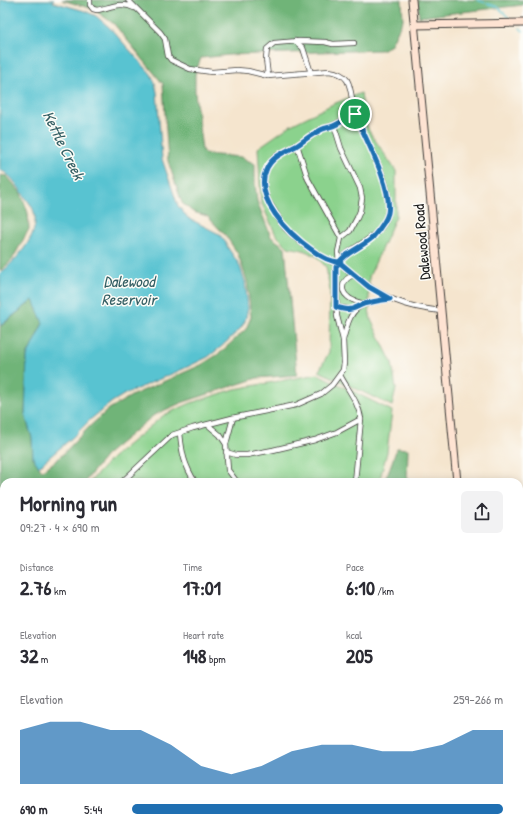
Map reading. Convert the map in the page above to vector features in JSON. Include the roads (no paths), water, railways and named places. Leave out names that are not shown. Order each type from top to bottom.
[{"type":"main road","name":"Dalewood Road","points":[[412,0],[457,478]]},
{"type":"main road","points":[[415,25],[523,23]]},
{"type":"street","points":[[90,0],[90,6],[97,10],[120,5],[131,6],[137,10]]},
{"type":"street","points":[[128,0],[160,32],[165,39],[168,56],[171,60],[183,66],[217,72],[237,70],[248,71],[268,76],[336,72],[344,76],[348,81],[355,114],[382,174],[388,198],[389,212],[386,220],[371,239],[352,251],[339,262],[336,267],[336,307],[339,328],[343,340]]},
{"type":"street","points":[[268,76],[266,59],[267,49],[274,43],[295,41],[325,42],[334,44],[354,43]]},
{"type":"street","points":[[295,41],[303,48],[311,73]]},
{"type":"street","points":[[355,114],[334,125],[320,130],[275,157],[267,167],[264,177],[264,190],[267,200],[285,228],[299,241],[332,262],[339,262],[369,287],[390,299],[420,309],[441,311]]},
{"type":"street","points":[[334,125],[341,148],[360,188],[362,198],[360,211],[357,218],[350,231],[341,238],[338,252],[339,262]]},
{"type":"street","points":[[297,145],[308,179],[341,238]]},
{"type":"street","points":[[354,275],[345,281],[343,288],[345,294],[349,298],[364,304]]},
{"type":"street","points":[[126,478],[172,436],[182,431],[233,418],[296,405],[321,394],[332,385],[343,370],[343,340],[350,316],[354,310],[364,304],[390,299]]},
{"type":"street","points":[[336,307],[354,310]]},
{"type":"street","points":[[340,375],[360,411],[361,419],[356,478]]},
{"type":"street","points":[[233,418],[226,444],[226,452],[228,470],[233,478]]},
{"type":"street","points":[[226,452],[236,455],[247,455],[315,440],[337,432],[361,419]]},
{"type":"street","points":[[208,425],[220,435],[226,444]]},
{"type":"street","points":[[180,433],[182,456],[193,478]]},
{"type":"water","name":"Dalewood Reservoir","points":[[0,0],[54,0],[53,2],[85,11],[96,16],[110,28],[151,74],[157,92],[162,159],[178,206],[188,218],[219,234],[226,243],[239,264],[245,281],[248,308],[245,321],[241,328],[208,357],[125,394],[112,402],[91,419],[39,467],[33,458],[32,438],[25,415],[27,356],[43,323],[33,300],[0,326],[0,274],[20,253],[31,237],[35,218],[32,207],[18,187],[10,177],[0,170]]},
{"type":"waterway","points":[[477,0],[498,7],[510,19]]},
{"type":"waterway","points":[[520,28],[523,31]]},
{"type":"water label","name":"Kettle Creek","points":[[64,145]]}]
